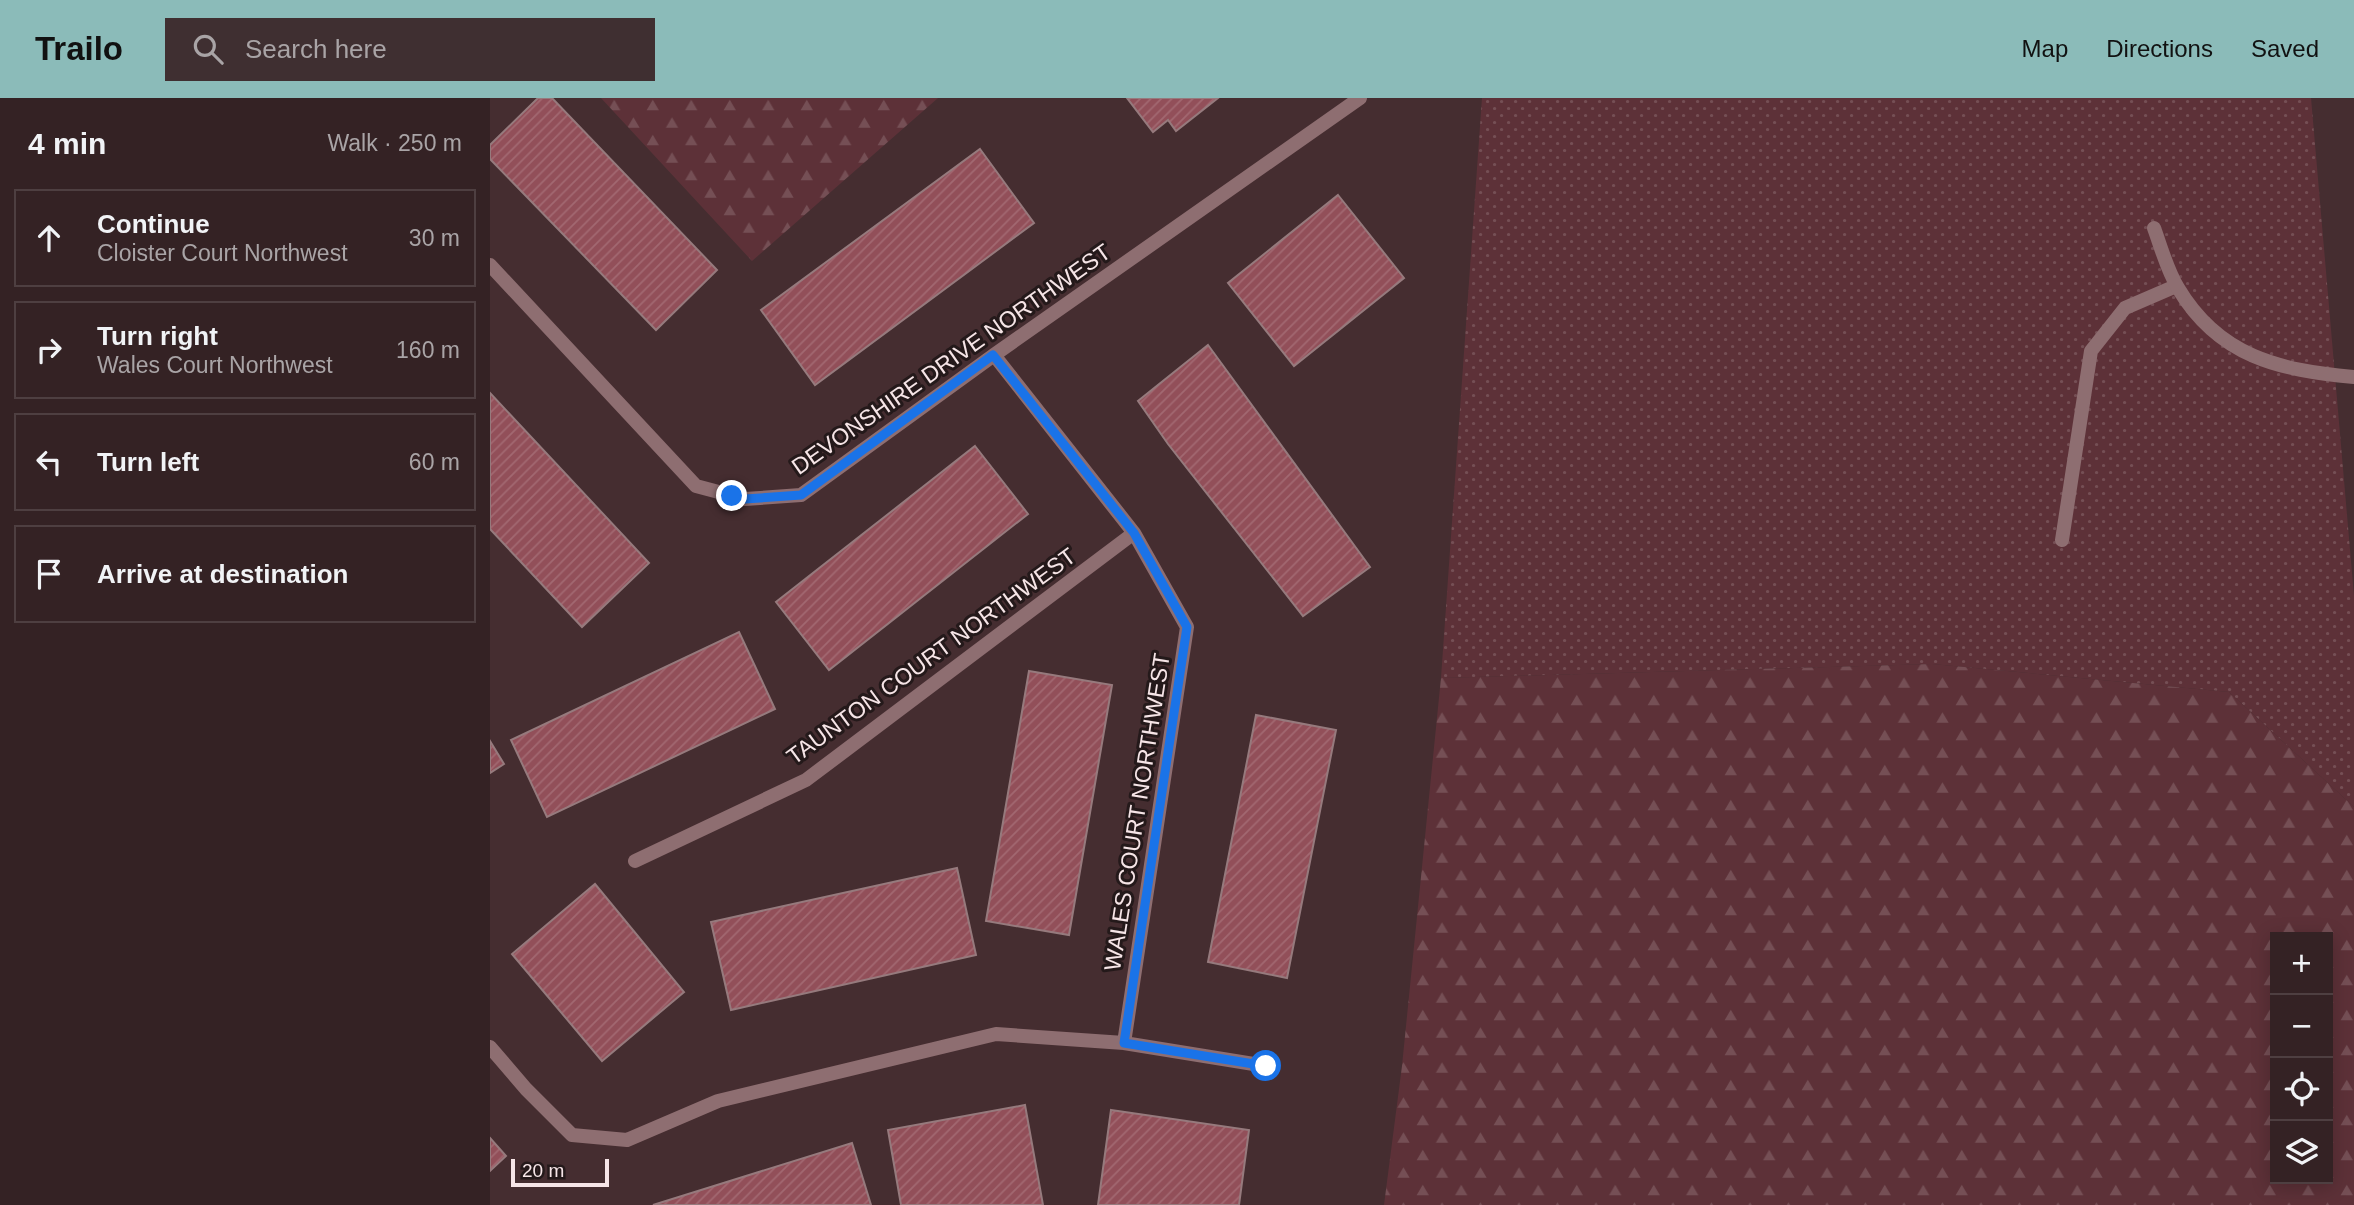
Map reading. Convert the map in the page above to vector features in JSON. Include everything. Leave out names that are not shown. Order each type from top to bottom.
[{"type":"street","name":"DEVONSHIRE DRIVE NORTHWEST","points":[[490,265],[696,486],[745,499],[801,495],[993,355],[1360,98]]},
{"type":"street","points":[[2154,228],[2176,286],[2200,320],[2227,343],[2255,358],[2327,374],[2354,377]]},
{"type":"street","points":[[2062,540],[2091,351],[2125,308],[2176,286]]},
{"type":"street","name":"WALES COURT NORTHWEST","points":[[993,355],[1134,533],[1187,627],[1124,1043]]},
{"type":"street","name":"TAUNTON COURT NORTHWEST","points":[[635,861],[806,780],[1134,533]]},
{"type":"street","points":[[490,1047],[526,1089],[572,1135],[627,1140],[718,1101],[996,1034],[1124,1043],[1266,1066]]},
{"type":"green space","points":[[601,98],[938,98],[752,261]]},
{"type":"green space","points":[[1482,98],[2311,98],[2354,596],[2354,807],[2229,692],[1932,664],[1441,678]]},
{"type":"green space","points":[[1932,664],[2229,692],[2354,807],[2354,1205],[1384,1205],[1402,1066],[1441,678]]},
{"type":"building","points":[[538,98],[552,98],[717,270],[656,330],[490,159],[490,145]]},
{"type":"building","points":[[1127,98],[1218,98],[1176,131],[1168,120],[1153,132]]},
{"type":"building","points":[[980,149],[1034,223],[815,385],[761,310]]},
{"type":"building","points":[[1338,195],[1404,278],[1294,366],[1228,283]]},
{"type":"building","points":[[1208,345],[1370,567],[1303,616],[1168,444],[1138,401]]},
{"type":"building","points":[[490,393],[649,563],[582,627],[490,529]]},
{"type":"building","points":[[975,446],[1028,514],[829,670],[776,602]]},
{"type":"building","points":[[739,632],[775,709],[547,817],[511,740]]},
{"type":"building","points":[[1029,671],[1112,685],[1069,935],[986,921]]},
{"type":"building","points":[[1256,715],[1336,730],[1287,978],[1208,962]]},
{"type":"building","points":[[490,741],[504,764],[490,773]]},
{"type":"building","points":[[957,868],[976,955],[731,1010],[711,922]]},
{"type":"building","points":[[595,884],[684,992],[602,1061],[512,954]]},
{"type":"building","points":[[1025,1105],[1043,1205],[901,1205],[888,1130]]},
{"type":"building","points":[[1111,1110],[1249,1130],[1239,1205],[1098,1205]]},
{"type":"building","points":[[490,1138],[506,1156],[490,1171]]},
{"type":"building","points":[[852,1143],[871,1205],[653,1205]]},
{"type":"route","points":[[732,496],[745,499],[801,495],[993,355],[1134,533],[1187,627],[1124,1043],[1266,1066]]}]
